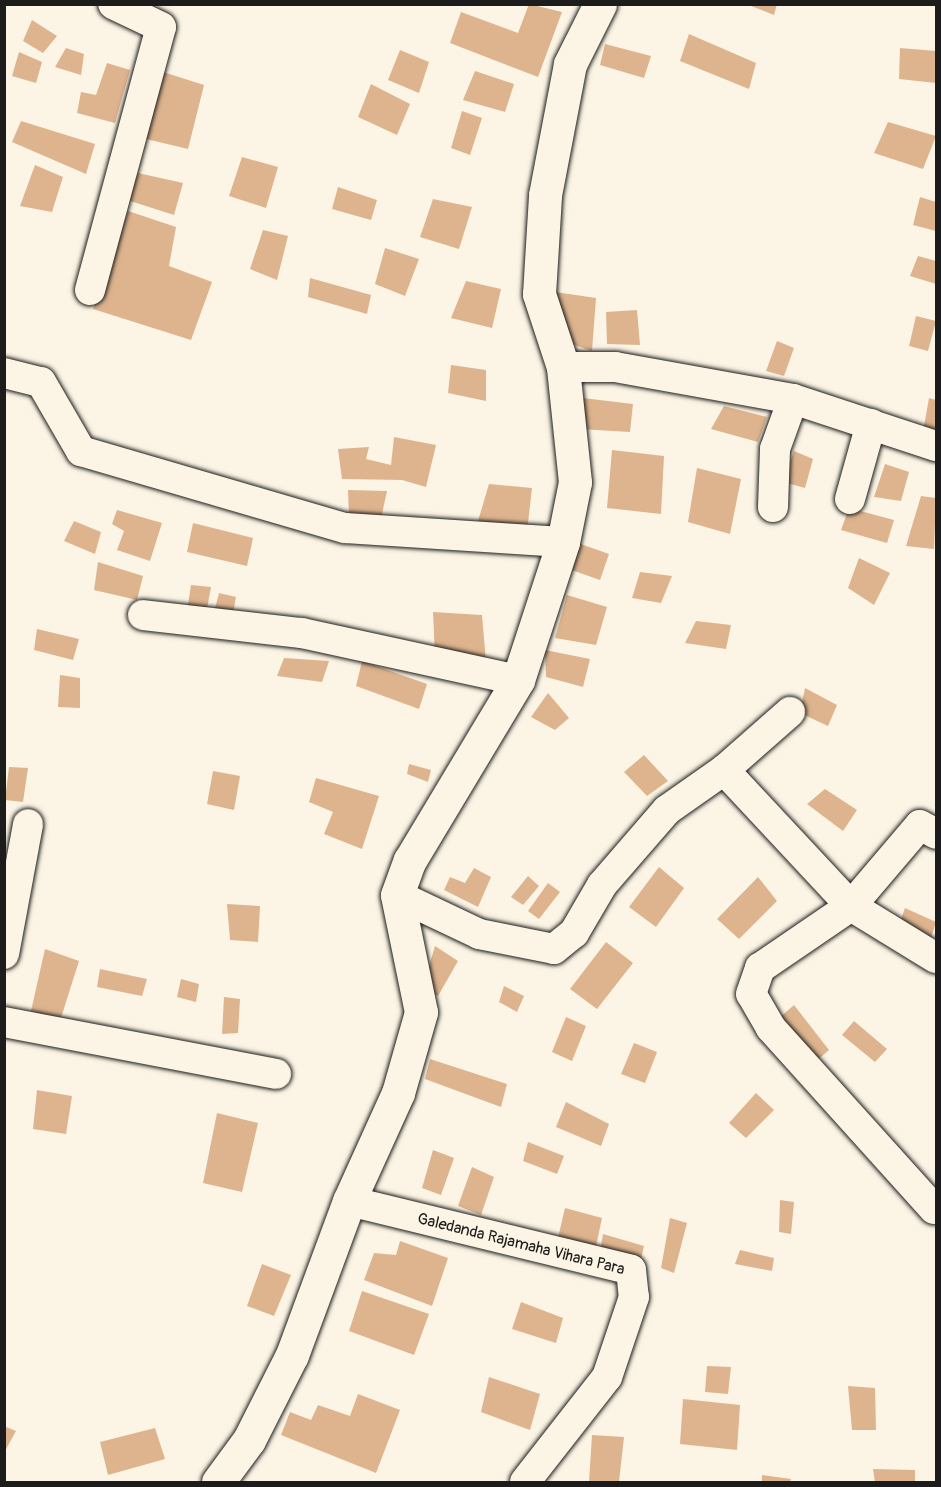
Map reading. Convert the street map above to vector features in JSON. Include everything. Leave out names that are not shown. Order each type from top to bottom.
[{"type":"street","points":[[90,290],[161,27],[113,4]]},
{"type":"street","points":[[218,1482],[249,1440],[291,1355],[349,1202],[398,1093],[420,1012],[397,896],[410,860],[518,680],[563,542],[575,482],[563,367],[539,294],[544,195],[570,64],[600,4]]},
{"type":"street","points":[[563,367],[615,367],[793,399],[936,446]]},
{"type":"street","points":[[4,373],[41,382],[81,451],[345,528],[563,542]]},
{"type":"street","points":[[773,507],[775,449],[793,399]]},
{"type":"street","points":[[850,499],[871,424]]},
{"type":"street","points":[[143,615],[302,633],[518,680]]},
{"type":"street","points":[[397,896],[479,934],[554,949],[574,933],[602,885],[667,810],[724,770],[790,712]]},
{"type":"street","points":[[724,770],[851,906],[936,958]]},
{"type":"street","points":[[4,954],[28,824]]},
{"type":"street","points":[[933,1209],[771,1028],[751,994],[760,968],[851,906],[920,825],[936,834]]},
{"type":"street","points":[[4,1022],[276,1074]]},
{"type":"street","name":"Galedanda Rajamaha Vihara Para","points":[[349,1202],[631,1270],[634,1298],[607,1377],[533,1478]]},
{"type":"building","points":[[529,4],[562,12],[538,77],[450,43],[461,12],[518,33]]},
{"type":"building","points":[[746,4],[777,4],[774,15]]},
{"type":"building","points":[[32,20],[57,36],[43,53],[23,41]]},
{"type":"building","points":[[689,34],[756,63],[749,89],[680,61]]},
{"type":"building","points":[[605,44],[651,56],[644,78],[600,65]]},
{"type":"building","points":[[66,48],[84,54],[81,75],[55,67]]},
{"type":"building","points":[[900,48],[936,51],[936,83],[899,79]]},
{"type":"building","points":[[400,50],[429,62],[419,93],[388,80]]},
{"type":"building","points":[[19,52],[42,62],[36,83],[12,76]]},
{"type":"building","points":[[107,63],[130,70],[115,123],[77,113],[81,92],[96,95]]},
{"type":"building","points":[[475,71],[514,84],[505,112],[463,100]]},
{"type":"building","points":[[163,72],[204,85],[188,149],[142,138]]},
{"type":"building","points":[[371,84],[410,104],[397,135],[358,117]]},
{"type":"building","points":[[462,111],[482,118],[470,155],[451,148]]},
{"type":"building","points":[[21,121],[95,144],[86,174],[12,142]]},
{"type":"building","points":[[888,122],[936,136],[923,169],[874,153]]},
{"type":"building","points":[[242,157],[278,167],[266,208],[229,196]]},
{"type":"building","points":[[35,165],[63,177],[52,212],[20,206]]},
{"type":"building","points":[[138,173],[183,183],[174,215],[127,200]]},
{"type":"building","points":[[338,187],[377,200],[371,220],[332,209]]},
{"type":"building","points":[[920,197],[936,202],[936,231],[913,225]]},
{"type":"building","points":[[433,199],[472,207],[459,249],[420,237]]},
{"type":"building","points":[[128,211],[176,227],[169,266],[212,282],[191,340],[93,309]]},
{"type":"building","points":[[263,230],[288,236],[277,280],[250,269]]},
{"type":"building","points":[[385,248],[419,259],[405,296],[375,284]]},
{"type":"building","points":[[918,256],[936,261],[936,284],[910,276]]},
{"type":"building","points":[[310,278],[371,295],[367,314],[308,297]]},
{"type":"building","points":[[466,281],[501,289],[492,328],[451,318]]},
{"type":"building","points":[[555,292],[596,298],[592,351],[563,341]]},
{"type":"building","points":[[637,310],[640,345],[607,344],[606,312]]},
{"type":"building","points":[[916,316],[936,321],[928,351],[909,346]]},
{"type":"building","points":[[777,341],[794,348],[784,376],[766,371]]},
{"type":"building","points":[[451,365],[486,370],[486,401],[448,393]]},
{"type":"building","points":[[583,398],[633,404],[630,432],[580,429]]},
{"type":"building","points":[[929,398],[936,400],[936,436],[923,432]]},
{"type":"building","points":[[724,406],[767,417],[758,442],[711,429]]},
{"type":"building","points":[[394,437],[436,445],[426,487],[402,480],[342,479],[338,449],[369,447],[366,459],[391,465]]},
{"type":"building","points":[[612,450],[664,456],[661,514],[607,508]]},
{"type":"building","points":[[794,451],[813,459],[805,488],[783,482]]},
{"type":"building","points":[[885,464],[909,472],[901,501],[874,497]]},
{"type":"building","points":[[697,468],[741,479],[730,534],[688,522]]},
{"type":"building","points":[[489,484],[532,488],[527,532],[478,521]]},
{"type":"building","points":[[348,490],[387,491],[381,519],[349,518]]},
{"type":"building","points":[[921,496],[936,498],[934,549],[906,546]]},
{"type":"building","points":[[849,508],[894,520],[887,543],[841,530]]},
{"type":"building","points":[[117,510],[162,523],[150,561],[117,550],[124,531],[112,524]]},
{"type":"building","points":[[74,521],[101,532],[95,554],[64,541]]},
{"type":"building","points":[[193,523],[253,538],[247,566],[187,552]]},
{"type":"building","points":[[578,543],[609,554],[600,580],[563,567]]},
{"type":"building","points":[[859,558],[890,573],[874,605],[848,588]]},
{"type":"building","points":[[98,562],[143,576],[137,600],[94,590]]},
{"type":"building","points":[[640,572],[672,576],[661,603],[632,598]]},
{"type":"building","points":[[191,585],[211,587],[206,614],[187,611]]},
{"type":"building","points":[[219,593],[236,597],[232,619],[213,616]]},
{"type":"building","points":[[567,595],[607,607],[596,645],[555,638]]},
{"type":"building","points":[[433,612],[482,615],[486,662],[435,656]]},
{"type":"building","points":[[696,621],[731,625],[726,649],[685,643]]},
{"type":"building","points":[[37,629],[79,639],[73,660],[34,650]]},
{"type":"building","points":[[545,650],[590,659],[583,687],[546,677]]},
{"type":"building","points":[[284,658],[329,661],[322,682],[277,676]]},
{"type":"building","points":[[362,661],[427,684],[419,709],[356,686]]},
{"type":"building","points":[[60,675],[80,678],[80,708],[58,707]]},
{"type":"building","points":[[805,688],[837,705],[828,726],[800,713]]},
{"type":"building","points":[[548,693],[569,718],[555,730],[531,717]]},
{"type":"building","points":[[644,755],[668,781],[647,796],[624,772]]},
{"type":"building","points":[[409,764],[431,770],[428,782],[407,774]]},
{"type":"building","points":[[9,767],[28,768],[23,802],[5,800]]},
{"type":"building","points":[[213,771],[240,776],[234,810],[207,804]]},
{"type":"building","points":[[316,778],[379,796],[362,849],[324,834],[333,812],[309,802]]},
{"type":"building","points":[[825,789],[857,810],[843,831],[807,804]]},
{"type":"building","points":[[659,867],[684,888],[656,927],[629,907]]},
{"type":"building","points":[[474,868],[491,877],[478,907],[444,890],[450,877],[465,883]]},
{"type":"building","points":[[528,876],[539,886],[523,905],[511,897]]},
{"type":"building","points":[[758,877],[777,901],[739,939],[717,919]]},
{"type":"building","points":[[548,883],[560,892],[539,919],[528,911]]},
{"type":"building","points":[[227,904],[260,906],[258,942],[230,940]]},
{"type":"building","points":[[905,908],[936,922],[930,941],[899,925]]},
{"type":"building","points":[[606,942],[633,963],[597,1009],[570,989]]},
{"type":"building","points":[[435,946],[458,961],[438,996],[423,987]]},
{"type":"building","points":[[45,949],[79,961],[60,1021],[31,1011]]},
{"type":"building","points":[[100,969],[147,979],[142,996],[97,987]]},
{"type":"building","points":[[181,979],[199,984],[196,1002],[177,997]]},
{"type":"building","points":[[504,986],[524,996],[517,1012],[499,1002]]},
{"type":"building","points":[[224,997],[240,999],[238,1033],[222,1034]]},
{"type":"building","points":[[794,1005],[829,1050],[814,1063],[779,1018]]},
{"type":"building","points":[[566,1017],[586,1026],[572,1061],[552,1052]]},
{"type":"building","points":[[854,1021],[887,1049],[875,1062],[842,1035]]},
{"type":"building","points":[[634,1043],[657,1052],[645,1083],[621,1074]]},
{"type":"building","points":[[430,1059],[507,1084],[501,1107],[425,1079]]},
{"type":"building","points":[[37,1090],[72,1096],[66,1134],[33,1129]]},
{"type":"building","points":[[756,1093],[774,1110],[746,1138],[729,1123]]},
{"type":"building","points":[[566,1102],[609,1124],[601,1146],[556,1127]]},
{"type":"building","points":[[217,1113],[258,1123],[242,1192],[203,1183]]},
{"type":"building","points":[[528,1142],[564,1156],[557,1174],[523,1161]]},
{"type":"building","points":[[433,1150],[454,1158],[441,1195],[422,1188]]},
{"type":"building","points":[[472,1167],[494,1177],[481,1215],[458,1206]]},
{"type":"building","points":[[780,1200],[794,1202],[791,1234],[779,1232]]},
{"type":"building","points":[[565,1208],[602,1218],[594,1256],[556,1246]]},
{"type":"building","points":[[670,1218],[687,1223],[674,1273],[661,1268]]},
{"type":"building","points":[[603,1234],[644,1246],[640,1263],[600,1252]]},
{"type":"building","points":[[400,1241],[448,1258],[432,1306],[364,1280],[374,1253],[396,1255]]},
{"type":"building","points":[[740,1250],[774,1258],[772,1271],[735,1264]]},
{"type":"building","points":[[262,1264],[291,1275],[274,1316],[247,1306]]},
{"type":"building","points":[[362,1291],[429,1314],[414,1355],[349,1331]]},
{"type":"building","points":[[521,1302],[563,1318],[556,1343],[512,1329]]},
{"type":"building","points":[[707,1366],[731,1367],[728,1394],[705,1392]]},
{"type":"building","points":[[489,1377],[540,1394],[530,1430],[481,1412]]},
{"type":"building","points":[[848,1386],[875,1388],[876,1430],[852,1430]]},
{"type":"building","points":[[358,1394],[400,1410],[376,1473],[281,1435],[290,1412],[311,1420],[318,1405],[350,1416]]},
{"type":"building","points":[[683,1399],[740,1405],[737,1450],[680,1444]]},
{"type":"building","points":[[4,1426],[16,1431],[4,1453]]},
{"type":"building","points":[[155,1428],[165,1459],[108,1475],[100,1442]]},
{"type":"building","points":[[592,1435],[624,1437],[619,1482],[589,1482]]},
{"type":"building","points":[[873,1469],[915,1470],[915,1482],[875,1482]]},
{"type":"building","points":[[762,1475],[791,1479],[790,1482],[762,1482]]}]
